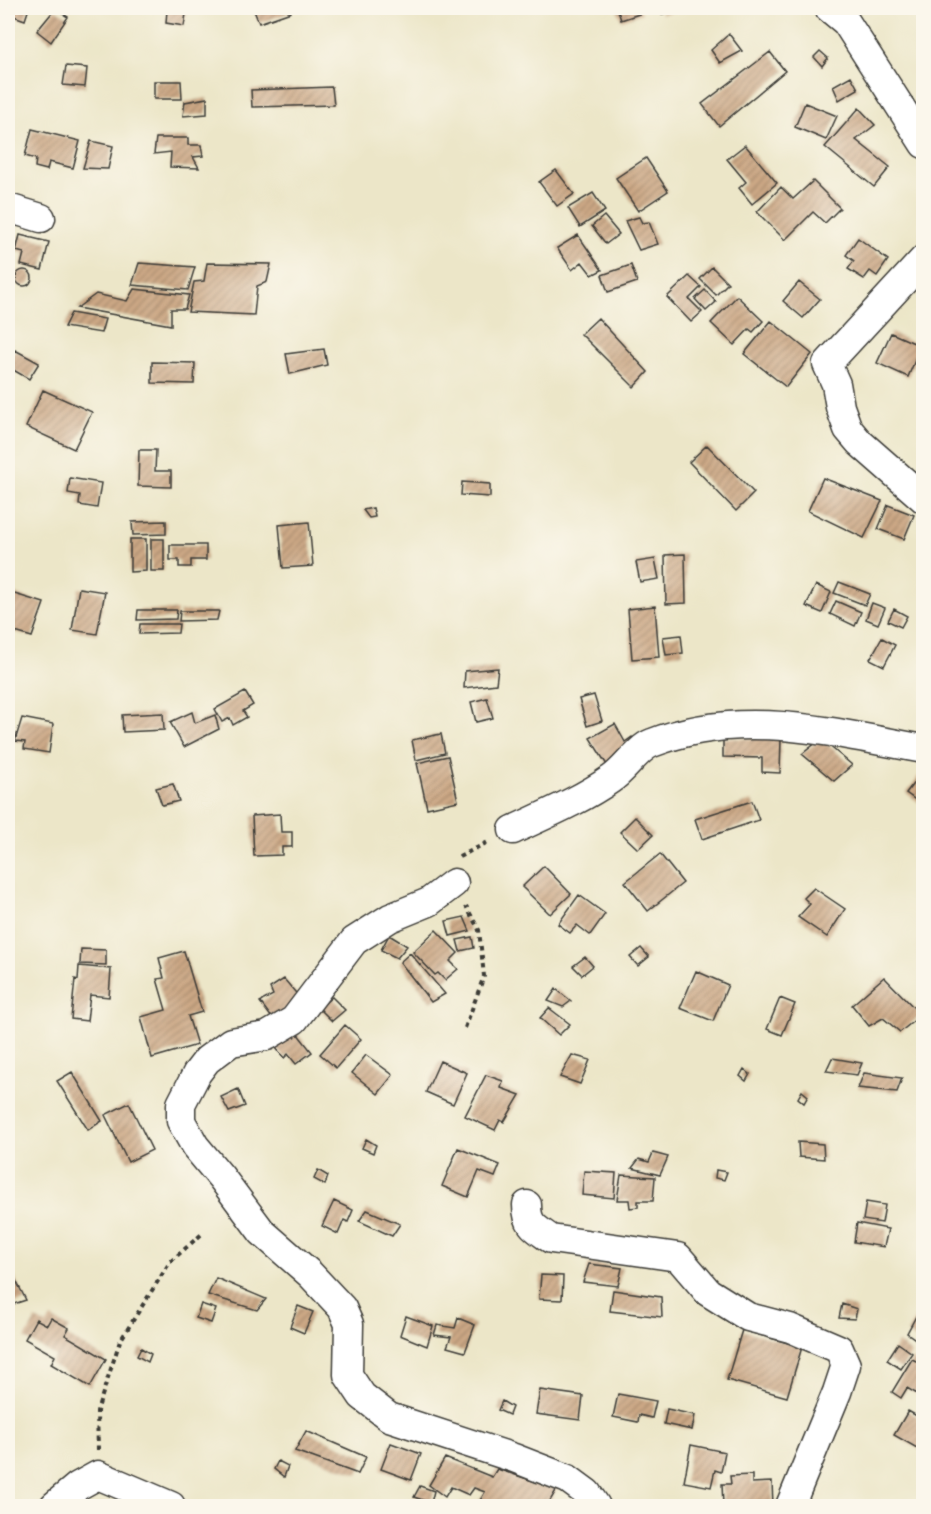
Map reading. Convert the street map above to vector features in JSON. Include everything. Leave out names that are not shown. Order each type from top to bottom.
[{"type":"street","points":[[829,8],[846,22],[924,144]]},
{"type":"street","points":[[8,208],[41,218]]},
{"type":"street","points":[[924,259],[827,364],[836,384],[840,407],[848,429],[859,442],[924,499]]},
{"type":"street","points":[[513,830],[585,796],[614,777],[650,744],[697,729],[761,724],[814,728],[924,748]]},
{"type":"street","points":[[454,882],[429,902],[390,918],[354,941],[294,1020],[267,1036],[231,1042],[207,1060],[180,1104],[181,1121],[195,1146],[261,1232],[310,1274],[342,1308],[349,1324],[348,1376],[362,1396],[389,1417],[513,1458],[568,1479],[587,1492],[596,1506]]},
{"type":"street","points":[[527,1205],[527,1218],[535,1228],[551,1239],[678,1257],[708,1292],[748,1317],[790,1328],[840,1349],[846,1365],[790,1506]]},
{"type":"street","points":[[54,1506],[78,1486],[98,1475],[171,1506]]},
{"type":"path","points":[[465,1028],[484,976],[479,930],[444,864],[513,830]]},
{"type":"path","points":[[98,1475],[97,1411],[120,1341],[170,1262],[204,1232]]},
{"type":"building","points":[[8,8],[29,8],[25,20],[8,14]]},
{"type":"building","points":[[162,8],[187,8],[184,26],[166,23],[167,10]]},
{"type":"building","points":[[253,8],[289,8],[291,12],[259,23]]},
{"type":"building","points":[[617,8],[640,8],[642,13],[621,20]]},
{"type":"building","points":[[660,8],[679,8],[679,10],[662,14]]},
{"type":"building","points":[[55,9],[68,17],[51,42],[37,31]]},
{"type":"building","points":[[729,34],[742,51],[720,63],[711,50]]},
{"type":"building","points":[[820,51],[828,58],[822,66],[814,57]]},
{"type":"building","points":[[770,52],[785,71],[719,126],[702,104]]},
{"type":"building","points":[[66,66],[87,68],[85,87],[63,85]]},
{"type":"building","points":[[851,76],[858,89],[839,100],[833,86]]},
{"type":"building","points":[[154,81],[181,81],[182,99],[154,99]]},
{"type":"building","points":[[332,87],[334,105],[252,107],[251,90]]},
{"type":"building","points":[[207,98],[207,114],[183,116],[185,102]]},
{"type":"building","points":[[805,103],[837,116],[826,140],[795,127]]},
{"type":"building","points":[[859,108],[875,125],[856,140],[890,167],[874,187],[825,147]]},
{"type":"building","points":[[32,129],[80,141],[73,168],[49,162],[47,170],[35,167],[36,159],[25,156]]},
{"type":"building","points":[[156,138],[188,138],[188,145],[201,145],[203,156],[193,157],[199,168],[170,167],[171,152],[154,154]]},
{"type":"building","points":[[91,141],[113,146],[108,169],[83,168]]},
{"type":"building","points":[[745,145],[777,183],[752,204],[739,188],[746,182],[727,159]]},
{"type":"building","points":[[646,158],[668,191],[638,211],[616,178]]},
{"type":"building","points":[[556,170],[574,194],[557,206],[539,182]]},
{"type":"building","points":[[813,181],[840,208],[825,223],[813,212],[785,240],[757,212],[781,187],[793,199]]},
{"type":"building","points":[[593,193],[605,211],[580,227],[568,208]]},
{"type":"building","points":[[604,216],[619,234],[606,244],[592,226]]},
{"type":"building","points":[[639,217],[642,223],[649,222],[658,244],[639,250],[625,221]]},
{"type":"building","points":[[20,235],[49,242],[42,270],[21,265],[24,253],[16,251]]},
{"type":"building","points":[[578,235],[602,270],[592,275],[582,262],[572,270],[557,248]]},
{"type":"building","points":[[858,238],[888,260],[877,276],[870,271],[864,279],[848,269],[854,261],[846,255]]},
{"type":"building","points":[[139,263],[195,267],[188,290],[132,285]]},
{"type":"building","points":[[207,263],[271,264],[267,282],[257,286],[254,315],[188,312],[194,282],[204,281]]},
{"type":"building","points":[[631,265],[637,282],[608,292],[602,275]]},
{"type":"building","points":[[712,267],[728,283],[716,295],[700,279]]},
{"type":"building","points":[[24,270],[30,272],[32,278],[30,284],[24,286],[18,284],[16,278],[18,272]]},
{"type":"building","points":[[689,276],[701,287],[689,299],[702,312],[691,322],[667,297]]},
{"type":"building","points":[[799,282],[820,299],[803,318],[783,301]]},
{"type":"building","points":[[134,289],[189,295],[185,309],[171,309],[171,325],[77,308],[96,294],[127,301]]},
{"type":"building","points":[[705,290],[716,302],[706,311],[695,299]]},
{"type":"building","points":[[737,296],[763,321],[753,332],[749,329],[734,345],[711,323]]},
{"type":"building","points":[[71,313],[105,319],[101,333],[64,327]]},
{"type":"building","points":[[598,318],[648,372],[634,387],[581,334]]},
{"type":"building","points":[[771,321],[812,354],[786,387],[744,354]]},
{"type":"building","points":[[891,333],[921,346],[908,377],[877,363]]},
{"type":"building","points":[[324,349],[327,365],[290,374],[286,354]]},
{"type":"building","points":[[15,350],[39,363],[29,379],[8,367]]},
{"type":"building","points":[[152,362],[195,363],[194,384],[152,383]]},
{"type":"building","points":[[43,390],[92,412],[74,449],[26,427]]},
{"type":"building","points":[[707,445],[754,493],[736,511],[689,462]]},
{"type":"building","points":[[139,450],[156,450],[155,471],[171,471],[171,487],[138,486]]},
{"type":"building","points":[[70,478],[101,483],[97,508],[79,505],[80,495],[68,493]]},
{"type":"building","points":[[823,478],[882,501],[864,538],[808,511]]},
{"type":"building","points":[[462,482],[490,484],[490,497],[461,495]]},
{"type":"building","points":[[888,505],[914,515],[904,539],[878,529]]},
{"type":"building","points":[[373,508],[375,517],[369,518],[363,510]]},
{"type":"building","points":[[166,521],[166,534],[133,535],[132,522]]},
{"type":"building","points":[[309,522],[313,566],[283,568],[279,525]]},
{"type":"building","points":[[130,539],[146,539],[146,571],[130,572]]},
{"type":"building","points":[[151,539],[164,539],[164,571],[151,571]]},
{"type":"building","points":[[170,545],[206,545],[206,560],[191,560],[191,567],[179,567],[179,560],[170,560]]},
{"type":"building","points":[[685,554],[686,603],[666,604],[665,555]]},
{"type":"building","points":[[655,559],[659,579],[640,582],[636,562]]},
{"type":"building","points":[[839,582],[870,594],[865,605],[834,593]]},
{"type":"building","points":[[816,585],[831,592],[822,613],[806,606]]},
{"type":"building","points":[[79,588],[105,592],[97,634],[72,630]]},
{"type":"building","points":[[8,592],[44,603],[32,637],[8,630]]},
{"type":"building","points":[[836,601],[861,612],[855,626],[830,614]]},
{"type":"building","points":[[872,603],[885,608],[878,624],[866,619]]},
{"type":"building","points":[[655,606],[659,657],[632,659],[628,609]]},
{"type":"building","points":[[894,609],[907,616],[901,627],[888,621]]},
{"type":"building","points":[[138,610],[177,610],[176,619],[137,620]]},
{"type":"building","points":[[180,611],[219,611],[217,620],[179,621]]},
{"type":"building","points":[[140,624],[179,624],[178,633],[139,634]]},
{"type":"building","points":[[681,635],[683,653],[666,655],[663,637]]},
{"type":"building","points":[[882,638],[895,645],[884,666],[870,659]]},
{"type":"building","points":[[498,668],[496,684],[464,688],[465,671]]},
{"type":"building","points":[[245,692],[253,705],[243,711],[247,717],[233,725],[230,718],[222,722],[215,709]]},
{"type":"building","points":[[594,695],[602,721],[587,726],[579,699]]},
{"type":"building","points":[[487,698],[493,718],[476,722],[471,702]]},
{"type":"building","points":[[192,712],[195,723],[215,715],[219,729],[184,747],[170,722]]},
{"type":"building","points":[[163,713],[164,730],[123,732],[122,715]]},
{"type":"building","points":[[22,718],[53,724],[49,753],[24,749],[25,742],[15,741]]},
{"type":"building","points":[[615,724],[625,742],[632,737],[640,748],[607,765],[590,738]]},
{"type":"building","points":[[441,734],[445,753],[416,760],[412,740]]},
{"type":"building","points":[[723,738],[781,739],[780,773],[762,772],[762,758],[723,757]]},
{"type":"building","points":[[821,739],[852,765],[834,781],[802,754]]},
{"type":"building","points":[[448,756],[458,801],[427,808],[417,763]]},
{"type":"building","points":[[924,769],[924,806],[906,793]]},
{"type":"building","points":[[173,784],[179,801],[162,805],[156,788]]},
{"type":"building","points":[[752,801],[759,820],[702,839],[695,819]]},
{"type":"building","points":[[280,814],[281,832],[292,832],[292,847],[282,847],[282,855],[254,856],[252,816]]},
{"type":"building","points":[[635,817],[653,835],[638,849],[620,832]]},
{"type":"building","points":[[660,854],[683,883],[648,911],[625,882]]},
{"type":"building","points":[[544,866],[571,894],[550,914],[522,887]]},
{"type":"building","points":[[814,888],[845,909],[827,937],[798,917],[810,904],[804,898]]},
{"type":"building","points":[[579,895],[605,914],[590,935],[577,925],[570,933],[558,924]]},
{"type":"building","points":[[464,917],[470,931],[450,936],[446,921]]},
{"type":"building","points":[[436,930],[458,953],[450,961],[458,969],[445,980],[438,973],[435,975],[413,952]]},
{"type":"building","points":[[389,935],[407,946],[397,958],[381,950]]},
{"type":"building","points":[[472,937],[474,948],[460,951],[457,940]]},
{"type":"building","points":[[641,948],[649,957],[638,966],[630,957]]},
{"type":"building","points":[[81,949],[106,950],[106,965],[80,964]]},
{"type":"building","points":[[184,951],[202,1012],[188,1016],[197,1045],[152,1058],[141,1017],[166,1010],[157,979],[164,978],[159,958]]},
{"type":"building","points":[[410,953],[445,994],[431,1002],[400,962]]},
{"type":"building","points":[[585,957],[593,966],[582,975],[573,966]]},
{"type":"building","points":[[79,966],[111,969],[109,997],[90,995],[87,1021],[71,1019],[75,979],[78,980]]},
{"type":"building","points":[[696,971],[728,985],[713,1021],[680,1008]]},
{"type":"building","points":[[884,977],[921,1015],[900,1032],[883,1018],[869,1026],[852,1005]]},
{"type":"building","points":[[284,979],[301,999],[272,1018],[260,1002],[273,995],[270,988]]},
{"type":"building","points":[[556,989],[571,1001],[563,1007],[548,1001]]},
{"type":"building","points":[[332,997],[345,1010],[332,1021],[319,1008]]},
{"type":"building","points":[[780,998],[795,1004],[782,1035],[767,1029]]},
{"type":"building","points":[[549,1008],[570,1024],[559,1035],[540,1018]]},
{"type":"building","points":[[345,1025],[361,1039],[336,1068],[320,1054]]},
{"type":"building","points":[[293,1028],[312,1052],[296,1064],[288,1054],[284,1058],[273,1044]]},
{"type":"building","points":[[366,1055],[393,1075],[378,1094],[352,1073]]},
{"type":"building","points":[[572,1055],[590,1060],[580,1084],[560,1077]]},
{"type":"building","points":[[832,1058],[862,1063],[857,1075],[826,1071]]},
{"type":"building","points":[[440,1061],[467,1073],[453,1104],[426,1092]]},
{"type":"building","points":[[744,1069],[750,1074],[746,1081],[740,1076]]},
{"type":"building","points":[[72,1072],[102,1121],[88,1130],[57,1081]]},
{"type":"building","points":[[864,1073],[902,1078],[897,1092],[858,1088]]},
{"type":"building","points":[[486,1075],[503,1081],[501,1088],[520,1095],[504,1122],[500,1120],[495,1130],[465,1116]]},
{"type":"building","points":[[238,1089],[245,1106],[229,1112],[221,1097]]},
{"type":"building","points":[[802,1091],[808,1096],[804,1103],[798,1098]]},
{"type":"building","points":[[129,1103],[152,1150],[128,1162],[105,1115]]},
{"type":"building","points":[[366,1139],[376,1145],[373,1153],[362,1148]]},
{"type":"building","points":[[798,1142],[823,1144],[824,1159],[799,1157]]},
{"type":"building","points":[[458,1148],[500,1165],[495,1177],[479,1171],[468,1197],[442,1186]]},
{"type":"building","points":[[653,1153],[668,1157],[660,1175],[632,1168],[639,1159],[649,1162]]},
{"type":"building","points":[[318,1170],[328,1176],[325,1185],[314,1179]]},
{"type":"building","points":[[716,1170],[727,1172],[724,1180],[715,1178]]},
{"type":"building","points":[[584,1171],[616,1173],[614,1198],[582,1195]]},
{"type":"building","points":[[621,1175],[655,1177],[653,1201],[638,1201],[638,1207],[630,1208],[629,1200],[617,1200]]},
{"type":"building","points":[[334,1201],[353,1210],[348,1222],[344,1220],[338,1234],[322,1226]]},
{"type":"building","points":[[866,1202],[885,1205],[882,1223],[863,1220]]},
{"type":"building","points":[[367,1210],[400,1224],[392,1236],[359,1221]]},
{"type":"building","points":[[857,1223],[888,1229],[884,1247],[854,1242]]},
{"type":"building","points":[[589,1264],[622,1268],[618,1286],[583,1282]]},
{"type":"building","points":[[8,1265],[26,1300],[8,1306]]},
{"type":"building","points":[[541,1275],[563,1276],[562,1300],[539,1299]]},
{"type":"building","points":[[216,1278],[266,1299],[257,1310],[208,1295]]},
{"type":"building","points":[[613,1290],[661,1297],[662,1317],[610,1311]]},
{"type":"building","points":[[201,1304],[216,1309],[211,1323],[196,1318]]},
{"type":"building","points":[[842,1304],[857,1309],[855,1319],[839,1318]]},
{"type":"building","points":[[298,1306],[313,1312],[304,1333],[290,1327]]},
{"type":"building","points":[[920,1309],[924,1311],[924,1345],[907,1333]]},
{"type":"building","points":[[406,1316],[433,1326],[427,1346],[400,1335]]},
{"type":"building","points":[[51,1318],[69,1328],[65,1335],[106,1359],[90,1387],[51,1364],[55,1356],[25,1339],[36,1319],[47,1325]]},
{"type":"building","points":[[458,1318],[475,1325],[465,1352],[447,1347],[451,1337],[434,1335],[437,1325],[455,1328]]},
{"type":"building","points":[[742,1330],[802,1347],[787,1397],[727,1380]]},
{"type":"building","points":[[898,1343],[912,1353],[901,1369],[887,1360]]},
{"type":"building","points":[[141,1348],[151,1354],[148,1362],[137,1356]]},
{"type":"building","points":[[912,1359],[924,1365],[924,1398],[907,1388],[901,1398],[892,1392]]},
{"type":"building","points":[[540,1390],[583,1396],[580,1420],[536,1414]]},
{"type":"building","points":[[618,1394],[656,1401],[652,1418],[639,1415],[638,1422],[613,1417]]},
{"type":"building","points":[[502,1401],[512,1407],[509,1415],[498,1410]]},
{"type":"building","points":[[667,1409],[695,1415],[692,1430],[664,1424]]},
{"type":"building","points":[[908,1411],[924,1420],[924,1452],[894,1435]]},
{"type":"building","points":[[306,1431],[366,1457],[358,1474],[295,1451]]},
{"type":"building","points":[[391,1443],[421,1454],[411,1480],[381,1469]]},
{"type":"building","points":[[691,1445],[725,1452],[721,1472],[715,1470],[711,1487],[684,1482]]},
{"type":"building","points":[[445,1458],[492,1477],[497,1469],[557,1489],[547,1506],[491,1506],[479,1502],[485,1492],[474,1488],[469,1495],[451,1487],[445,1497],[429,1485]]},
{"type":"building","points":[[278,1461],[288,1466],[284,1477],[274,1469]]},
{"type":"building","points":[[752,1475],[752,1483],[772,1482],[773,1505],[723,1506],[722,1484],[731,1484],[730,1476]]},
{"type":"building","points":[[420,1486],[434,1491],[431,1503],[414,1497]]}]
